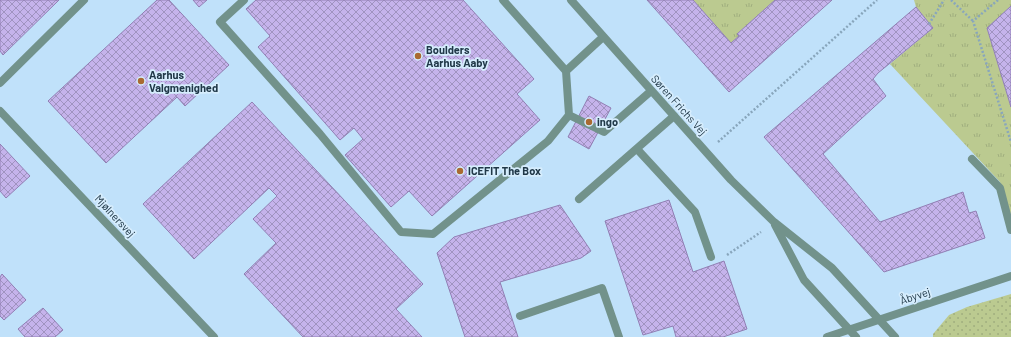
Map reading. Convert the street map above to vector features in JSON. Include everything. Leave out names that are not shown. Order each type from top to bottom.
[{"type":"street","points":[[0,83],[84,0]]},
{"type":"street","points":[[244,0],[220,22],[320,134],[401,232],[433,234],[548,141],[569,115],[566,72],[503,0]]},
{"type":"street","name":"Søren Frichs Vej","points":[[571,0],[731,180],[774,222],[832,268],[895,337]]},
{"type":"street","points":[[566,72],[603,37]]},
{"type":"street","points":[[569,115],[604,132],[651,91]]},
{"type":"street","name":"Mjølnersvej","points":[[0,111],[214,337]]},
{"type":"street","points":[[579,199],[674,116]]},
{"type":"street","points":[[637,149],[696,212],[711,257]]},
{"type":"street","points":[[972,159],[1000,188],[1011,230]]},
{"type":"street","name":"Søren Frichs Vej","points":[[774,222],[804,280],[856,337]]},
{"type":"street","name":"Åbyvej","points":[[827,337],[1011,276]]},
{"type":"street","points":[[520,316],[602,288],[619,337]]},
{"type":"path","points":[[707,153],[878,0]]},
{"type":"path","points":[[929,24],[944,0]]},
{"type":"path","points":[[951,0],[973,21],[1011,142]]},
{"type":"path","points":[[973,21],[998,0]]},
{"type":"path","points":[[711,257],[729,254],[774,222]]},
{"type":"green space","points":[[693,0],[775,0],[737,34],[739,36],[731,43]]},
{"type":"green space","points":[[914,0],[1011,0],[1011,6],[987,28],[1011,107],[1011,216],[1000,182],[890,64],[933,28],[916,7]]},
{"type":"green space","points":[[1011,294],[1011,337],[933,337],[933,334],[949,315],[967,307]]},
{"type":"building","points":[[0,0],[59,0],[3,55],[0,51]]},
{"type":"building","name":"Aarhus Valgmenighed","points":[[157,0],[169,0],[229,65],[185,106],[177,97],[106,163],[48,101]]},
{"type":"building","points":[[193,0],[207,0],[199,7]]},
{"type":"building","points":[[256,0],[463,0],[534,79],[517,94],[540,120],[432,216],[409,191],[391,207],[345,155],[363,139],[354,128],[340,140],[258,47],[270,36],[246,9]]},
{"type":"building","points":[[647,0],[693,0],[731,43],[739,36],[737,34],[775,0],[832,0],[729,92]]},
{"type":"building","points":[[1011,6],[1011,107],[987,28]]},
{"type":"building","points":[[916,7],[933,28],[878,73],[873,79],[886,96],[823,154],[880,222],[963,192],[969,213],[976,211],[985,238],[884,272],[764,137]]},
{"type":"building","name":"ingo","points":[[589,96],[611,108],[589,149],[568,137]]},
{"type":"building","points":[[252,102],[423,284],[396,309],[422,337],[303,337],[244,274],[276,243],[253,219],[277,196],[269,188],[194,259],[143,204]]},
{"type":"building","points":[[0,144],[30,176],[6,198],[0,191]]},
{"type":"building","points":[[669,200],[693,272],[724,261],[747,329],[723,337],[676,337],[673,326],[643,335],[605,221]]},
{"type":"building","points":[[560,205],[591,251],[581,258],[500,282],[518,337],[465,337],[437,253],[454,237]]},
{"type":"building","points":[[2,274],[26,300],[4,320],[0,316],[0,277]]},
{"type":"building","points":[[43,308],[63,330],[55,337],[25,337],[18,329]]},
{"type":"place","name":"Boulders Aarhus Aaby","points":[[418,56]]},
{"type":"place","name":"Aarhus Valgmenighed","points":[[141,81]]},
{"type":"place","name":"ingo","points":[[589,122]]},
{"type":"place","name":"ICEFIT The Box","points":[[460,171]]}]
